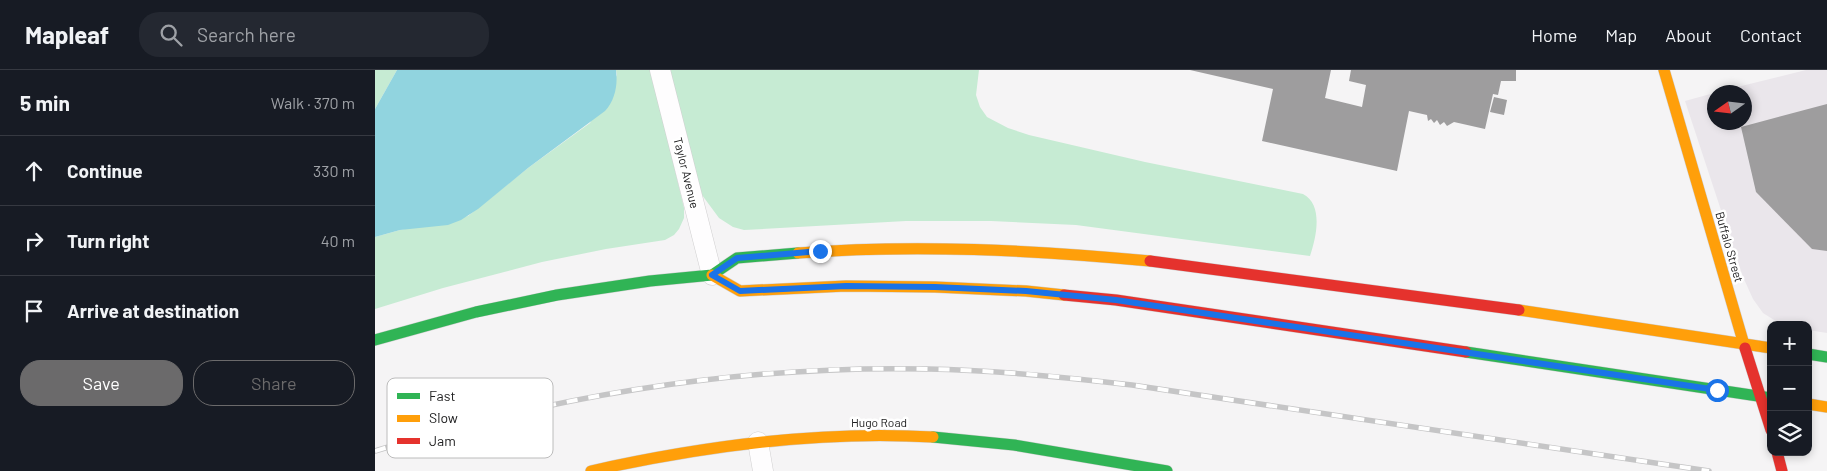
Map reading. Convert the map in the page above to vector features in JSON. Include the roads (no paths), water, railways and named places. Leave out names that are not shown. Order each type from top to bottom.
[{"type":"main road","name":"Buffalo Street","points":[[1664,70],[1743,344],[1765,397],[1768,411]]},
{"type":"main road","points":[[375,340],[477,312],[557,295],[642,282],[712,275],[737,258],[812,251],[937,248],[1067,253],[1182,264],[1318,281],[1767,347]]},
{"type":"main road","points":[[712,275],[740,291],[846,286],[935,287],[1026,291],[1116,300],[1765,397]]},
{"type":"main road","points":[[1812,355],[1827,357]]},
{"type":"main road","points":[[1812,405],[1827,407]]},
{"type":"main road","name":"Hugo Road","points":[[591,471],[655,457],[758,442],[863,436],[955,438],[1029,448],[1167,471]]},
{"type":"main road","points":[[1778,456],[1782,471]]},
{"type":"street","name":"Taylor Avenue","points":[[660,70],[712,275]]},
{"type":"street","points":[[758,442],[763,471]]},
{"type":"water","points":[[397,70],[616,70],[617,81],[613,97],[605,111],[461,220],[448,225],[400,230],[375,237],[375,109]]},
{"type":"railway","points":[[553,405],[717,378],[787,372],[857,369],[979,371],[1030,374],[1132,385],[1709,471]]},
{"type":"railway","points":[[375,451],[387,447]]}]
